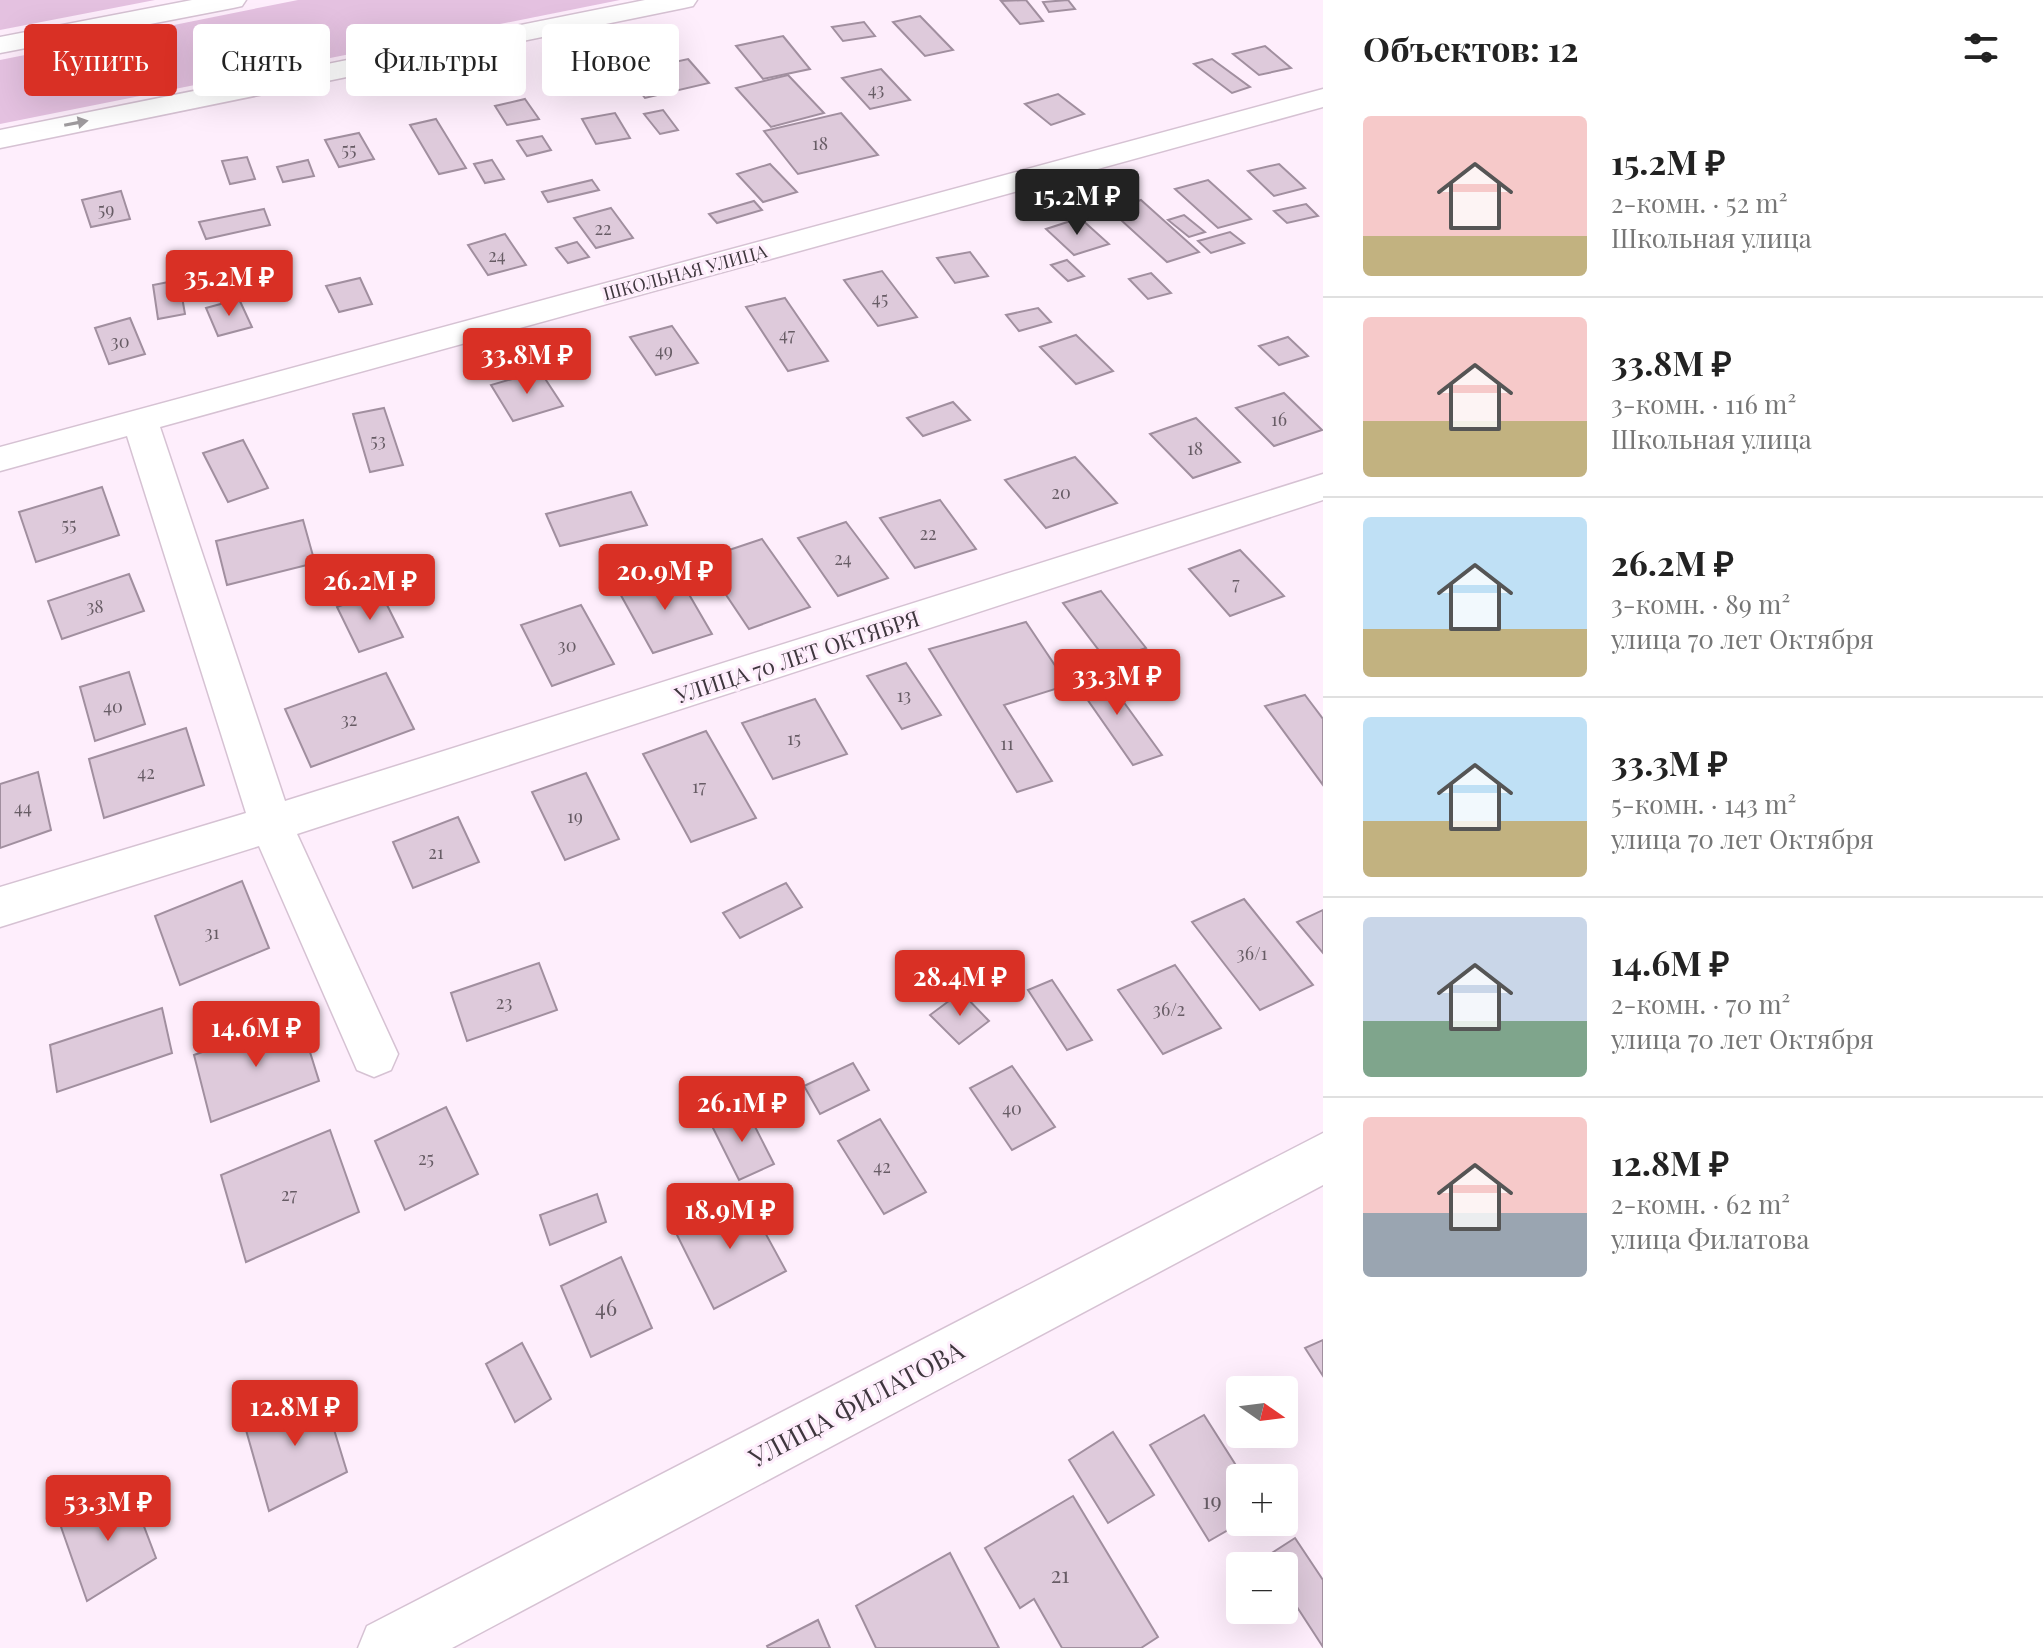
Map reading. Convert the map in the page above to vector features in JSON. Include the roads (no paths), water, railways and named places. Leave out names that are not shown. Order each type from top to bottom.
[{"type":"street","points":[[0,45],[233,0]]},
{"type":"street","points":[[0,139],[684,0]]},
{"type":"street","name":"ШКОЛЬНАЯ УЛИЦА","points":[[0,459],[1323,98]]},
{"type":"street","points":[[140,421],[271,824],[374,1054]]},
{"type":"street","name":"УЛИЦА 70 ЛЕТ ОКТЯБРЯ","points":[[0,907],[271,824],[1323,487]]},
{"type":"street","name":"УЛИЦА ФИЛАТОВА","points":[[389,1648],[1323,1158]]}]
